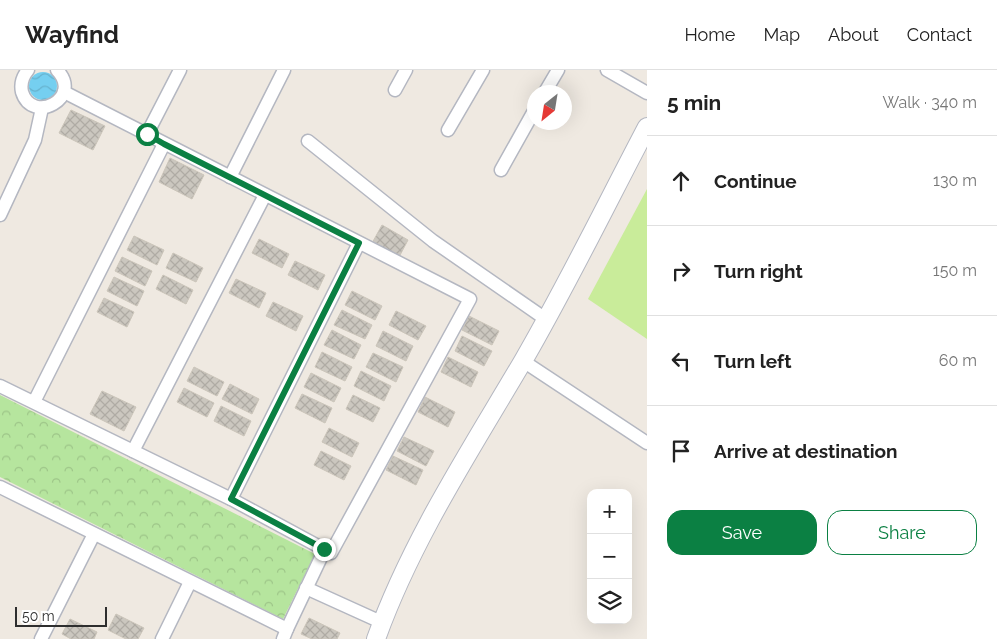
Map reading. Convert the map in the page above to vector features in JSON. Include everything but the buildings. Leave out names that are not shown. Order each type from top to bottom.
[{"type":"main road","points":[[376,639],[381,622],[442,499],[546,320],[647,127]]},
{"type":"street","points":[[27,70],[22,84],[24,97],[35,106],[42,108],[55,104],[64,92],[64,73]]},
{"type":"street","points":[[147,134],[180,70]]},
{"type":"street","points":[[230,177],[284,70]]},
{"type":"street","points":[[395,90],[406,70]]},
{"type":"street","points":[[448,130],[483,70]]},
{"type":"street","points":[[549,85],[558,70]]},
{"type":"street","points":[[607,70],[647,93]]},
{"type":"street","points":[[0,386],[231,499],[331,553],[470,298],[64,92]]},
{"type":"street","points":[[0,215],[36,140],[42,108]]},
{"type":"street","points":[[501,170],[527,124]]},
{"type":"street","points":[[308,141],[433,240],[546,320]]},
{"type":"street","points":[[34,402],[164,144]]},
{"type":"street","points":[[133,451],[265,195]]},
{"type":"street","points":[[231,499],[359,243]]},
{"type":"street","points":[[523,361],[647,443]]},
{"type":"street","points":[[0,486],[190,582],[285,634],[324,549]]},
{"type":"street","points":[[41,639],[94,534]]},
{"type":"street","points":[[162,639],[190,582]]},
{"type":"street","points":[[306,588],[381,622]]},
{"type":"green space","points":[[647,189],[647,339],[588,299]]},
{"type":"green space","points":[[0,395],[315,554],[283,619],[0,477]]},
{"type":"water","points":[[43,72],[53,76],[57,86],[53,96],[43,100],[33,96],[29,86],[33,76]]},
{"type":"route","points":[[147,134],[359,243],[231,499],[324,549]]}]
